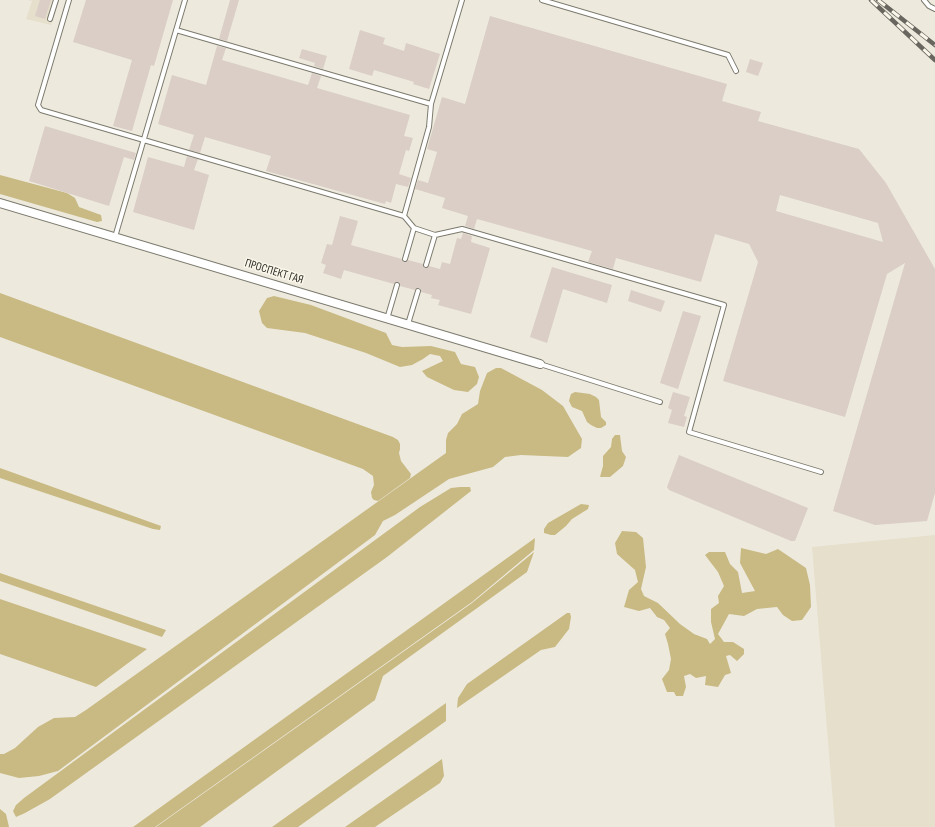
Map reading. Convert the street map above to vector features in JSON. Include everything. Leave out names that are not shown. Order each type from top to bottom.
[{"type":"street","name":"ПРОСПЕКТ ГАЯ","points":[[0,203],[540,364]]},
{"type":"lane","points":[[50,19],[56,0]]},
{"type":"lane","points":[[69,0],[38,105],[40,110],[404,216],[414,228],[435,234],[462,229],[724,305],[689,432],[822,472]]},
{"type":"lane","points":[[114,237],[185,0]]},
{"type":"lane","points":[[404,216],[429,127],[430,104],[462,0]]},
{"type":"lane","points":[[542,0],[728,55],[736,71]]},
{"type":"lane","points":[[924,0],[935,9]]},
{"type":"lane","points":[[176,30],[430,104]]},
{"type":"lane","points":[[405,259],[414,228]]},
{"type":"lane","points":[[426,265],[435,234]]},
{"type":"lane","points":[[387,319],[397,285]]},
{"type":"lane","points":[[408,325],[418,291]]},
{"type":"lane","points":[[540,364],[660,402]]},
{"type":"shaded area","points":[[28,0],[58,0],[51,25],[26,19],[32,1]]},
{"type":"shaded area","points":[[0,175],[67,193],[75,198],[79,207],[101,215],[102,221],[97,222],[0,194]]},
{"type":"shaded area","points":[[0,293],[393,437],[398,440],[400,444],[399,453],[401,461],[411,474],[410,478],[378,501],[374,500],[371,492],[374,485],[373,476],[363,469],[0,337]]},
{"type":"shaded area","points":[[274,296],[311,305],[386,333],[392,345],[402,347],[431,346],[455,352],[461,364],[475,367],[479,377],[477,384],[468,392],[454,390],[427,377],[422,371],[443,361],[440,356],[430,354],[412,365],[400,367],[366,353],[305,333],[267,328],[262,323],[259,311],[267,298]]},
{"type":"shaded area","points":[[496,368],[501,368],[542,390],[563,406],[582,439],[581,448],[568,457],[521,455],[505,457],[493,467],[449,479],[395,515],[383,521],[375,535],[58,771],[39,776],[19,778],[0,773],[0,754],[4,754],[15,748],[38,727],[54,718],[75,717],[86,710],[446,453],[446,440],[448,433],[457,424],[462,414],[478,404],[480,391],[487,373]]},
{"type":"shaded area","points":[[575,392],[590,394],[599,400],[601,417],[606,422],[606,425],[601,428],[597,428],[591,425],[587,422],[582,411],[572,407],[569,401],[571,394]]},
{"type":"shaded area","points":[[615,435],[620,435],[622,451],[626,457],[623,466],[610,477],[600,477],[603,466],[603,456],[611,447],[612,439]]},
{"type":"shaded area","points":[[0,468],[161,526],[160,530],[153,529],[0,478]]},
{"type":"shaded area","points":[[470,487],[471,491],[387,557],[50,799],[16,817],[13,811],[16,805],[24,798],[420,507],[451,488]]},
{"type":"shaded area","points":[[581,504],[589,505],[588,509],[572,519],[555,535],[544,533],[544,529],[548,523]]},
{"type":"shaded area","points":[[622,531],[636,532],[643,538],[646,567],[641,589],[644,596],[658,603],[680,624],[694,634],[707,639],[710,644],[715,639],[711,622],[711,609],[719,603],[718,596],[724,586],[718,572],[705,555],[709,552],[725,552],[730,564],[738,572],[742,593],[755,591],[740,563],[741,548],[766,554],[778,549],[806,568],[810,585],[811,607],[802,620],[792,621],[783,615],[777,607],[757,609],[744,616],[729,614],[718,634],[724,642],[733,642],[744,649],[744,654],[737,661],[730,655],[726,656],[731,673],[725,675],[718,687],[705,685],[706,676],[696,678],[690,674],[684,676],[686,687],[683,696],[676,696],[674,692],[667,692],[662,679],[669,670],[671,659],[665,634],[670,628],[664,620],[657,617],[650,608],[639,611],[624,607],[629,590],[638,582],[635,570],[617,554],[615,543]]},
{"type":"shaded area","points":[[935,535],[935,827],[835,827],[812,547]]},
{"type":"shaded area","points":[[535,538],[534,550],[472,602],[155,827],[133,827]]},
{"type":"shaded area","points":[[534,552],[527,572],[383,676],[375,700],[200,827],[156,827],[472,603]]},
{"type":"shaded area","points":[[0,573],[166,630],[162,637],[0,581]]},
{"type":"shaded area","points":[[0,599],[147,649],[96,687],[0,654]]},
{"type":"shaded area","points":[[567,613],[570,613],[571,617],[569,629],[555,647],[541,650],[457,708],[458,698],[467,684]]},
{"type":"shaded area","points":[[446,703],[446,721],[298,827],[272,827]]},
{"type":"shaded area","points":[[442,759],[444,776],[440,783],[375,827],[345,827]]},
{"type":"shaded area","points":[[0,809],[6,814],[9,827],[0,827]]},
{"type":"building","points":[[40,0],[51,0],[45,19],[35,16]]},
{"type":"building","points":[[86,0],[173,0],[154,66],[151,65],[132,131],[113,126],[132,60],[73,42]]},
{"type":"building","points":[[230,0],[239,0],[227,41],[219,39]]},
{"type":"building","points":[[490,16],[727,84],[722,101],[761,112],[758,121],[859,149],[886,183],[935,269],[935,493],[927,521],[875,525],[833,511],[905,263],[887,274],[845,417],[723,381],[758,262],[749,244],[715,234],[701,282],[616,258],[613,269],[588,262],[592,251],[477,219],[474,229],[465,226],[468,216],[442,208],[445,198],[415,189],[418,180],[428,183],[437,152],[427,149],[442,97],[465,104]],"holes":[[[780,195],[878,223],[883,242],[776,211]]]},
{"type":"building","points":[[360,30],[385,38],[383,44],[404,51],[406,43],[440,54],[429,89],[413,84],[414,82],[374,70],[372,76],[349,69]]},
{"type":"building","points":[[217,46],[226,48],[222,60],[308,85],[312,73],[321,76],[317,88],[410,115],[404,136],[413,138],[409,151],[406,150],[399,174],[411,178],[408,187],[396,184],[391,203],[386,201],[385,204],[266,171],[271,156],[205,137],[200,153],[189,150],[194,135],[158,124],[172,75],[206,85]]},
{"type":"building","points":[[302,49],[327,56],[323,69],[314,66],[315,63],[299,58]]},
{"type":"building","points":[[750,59],[763,63],[758,76],[746,72]]},
{"type":"building","points":[[45,126],[136,153],[134,160],[124,157],[109,206],[29,181]]},
{"type":"building","points":[[187,156],[198,159],[194,170],[209,175],[194,230],[133,212],[148,157],[184,167]]},
{"type":"building","points":[[340,216],[358,221],[351,245],[402,259],[404,262],[408,260],[423,264],[425,268],[429,266],[440,269],[442,262],[450,264],[457,238],[461,239],[463,233],[472,236],[471,242],[490,248],[471,314],[438,305],[440,300],[431,298],[432,295],[421,292],[421,289],[419,288],[415,290],[400,286],[400,283],[398,282],[394,284],[344,270],[341,279],[323,273],[326,265],[321,263],[327,244],[332,245]]},
{"type":"building","points":[[552,267],[612,285],[607,303],[563,289],[547,343],[530,337]]},
{"type":"building","points":[[631,290],[665,301],[661,312],[628,301]]},
{"type":"building","points":[[683,311],[701,316],[678,389],[660,383]]},
{"type":"building","points":[[673,392],[690,397],[684,416],[687,417],[684,427],[668,423],[672,410],[668,408]]},
{"type":"building","points":[[679,455],[808,508],[795,541],[791,541],[669,490],[667,487]]},
{"type":"railway","points":[[871,0],[935,60]]},
{"type":"railway","points":[[878,0],[935,45]]}]
